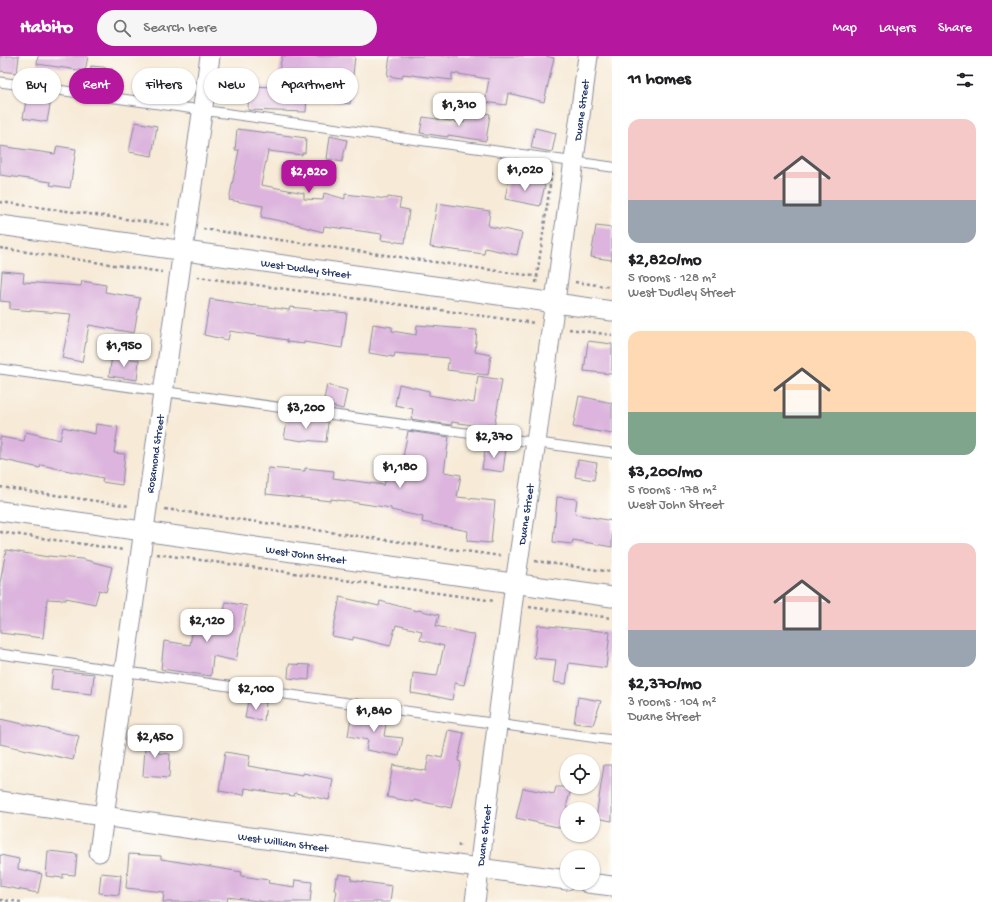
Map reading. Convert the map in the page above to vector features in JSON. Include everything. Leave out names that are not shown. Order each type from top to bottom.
[{"type":"street","name":"Rosamond Street","points":[[99,852],[210,56]]},
{"type":"street","name":"Duane Street","points":[[475,902],[512,604],[536,442],[588,56]]},
{"type":"street","name":"West Dudley Street","points":[[0,225],[612,311]]},
{"type":"street","name":"West John Street","points":[[0,511],[612,597]]},
{"type":"street","name":"West William Street","points":[[0,801],[213,832],[560,879]]},
{"type":"street","points":[[600,884],[612,886]]},
{"type":"lane","points":[[0,82],[612,166]]},
{"type":"lane","points":[[0,369],[612,453]]},
{"type":"lane","points":[[0,654],[612,740]]},
{"type":"path","points":[[531,323],[554,158]]},
{"type":"path","points":[[0,202],[537,276]]},
{"type":"path","points":[[0,248],[162,272],[161,279]]},
{"type":"path","points":[[0,487],[500,556]]},
{"type":"path","points":[[0,532],[612,618]]},
{"type":"path","points":[[534,561],[612,572]]},
{"type":"path","points":[[0,900],[22,902]]},
{"type":"building","points":[[0,56],[19,56],[18,68],[12,68],[12,72],[0,71]]},
{"type":"building","points":[[38,56],[88,56],[86,68],[69,69],[37,64]]},
{"type":"building","points":[[282,56],[355,56],[354,68],[280,68]]},
{"type":"building","points":[[390,56],[546,56],[554,58],[544,102],[508,93],[506,105],[485,102],[489,79],[452,73],[452,80],[403,74],[402,78],[387,76]]},
{"type":"building","points":[[91,66],[112,68],[91,68]]},
{"type":"building","points":[[259,86],[267,87],[267,104],[306,104],[306,112],[248,110],[248,104],[259,104]]},
{"type":"building","points":[[25,104],[50,104],[47,122],[23,118]]},
{"type":"building","points":[[465,110],[490,114],[486,141],[448,135],[448,137],[420,133],[423,117],[464,123]]},
{"type":"building","points":[[135,122],[157,126],[152,156],[129,152]]},
{"type":"building","points":[[535,128],[556,133],[552,152],[531,148]]},
{"type":"building","points":[[237,129],[306,138],[305,153],[302,153],[302,155],[268,151],[261,185],[304,193],[304,199],[323,200],[324,193],[345,199],[345,194],[387,199],[388,197],[401,199],[399,208],[409,210],[405,243],[381,240],[382,234],[324,226],[323,232],[300,225],[261,217],[263,206],[229,200],[239,150],[235,150]]},
{"type":"building","points":[[330,136],[347,140],[342,162],[327,159]]},
{"type":"building","points":[[0,146],[55,154],[57,146],[76,149],[70,188],[50,185],[51,182],[0,175]]},
{"type":"building","points":[[509,178],[545,185],[540,206],[505,199]]},
{"type":"building","points":[[437,203],[490,211],[488,226],[522,233],[517,255],[485,248],[484,254],[430,247]]},
{"type":"building","points":[[596,226],[612,228],[612,260],[591,257]]},
{"type":"building","points":[[2,271],[24,273],[23,282],[81,286],[82,281],[106,285],[105,292],[140,298],[134,333],[89,325],[82,362],[62,358],[71,314],[10,309],[10,302],[0,301]]},
{"type":"building","points":[[210,299],[289,310],[290,307],[347,313],[342,348],[304,342],[304,344],[287,342],[287,340],[230,331],[228,340],[204,335]]},
{"type":"building","points":[[373,324],[392,327],[392,331],[416,335],[417,325],[477,330],[475,352],[491,355],[488,375],[447,370],[449,358],[395,353],[394,357],[369,353]]},
{"type":"building","points":[[588,341],[612,344],[612,374],[584,371]]},
{"type":"building","points":[[112,356],[139,360],[137,380],[109,376]]},
{"type":"building","points":[[478,376],[502,380],[494,428],[452,422],[451,425],[411,419],[413,409],[395,405],[399,384],[429,391],[429,395],[474,403]]},
{"type":"building","points":[[327,385],[347,390],[343,409],[323,404]]},
{"type":"building","points":[[579,396],[612,403],[612,434],[573,427]]},
{"type":"building","points":[[288,417],[328,422],[326,442],[284,438]]},
{"type":"building","points":[[96,424],[118,427],[114,453],[125,454],[122,485],[102,482],[103,478],[41,465],[40,468],[0,459],[0,437],[24,441],[26,432],[60,440],[63,427],[95,434]]},
{"type":"building","points":[[408,431],[449,437],[444,472],[461,475],[457,497],[495,501],[491,543],[467,541],[468,531],[422,522],[423,517],[391,510],[391,508],[331,499],[331,501],[266,494],[268,468],[305,471],[305,468],[334,471],[333,478],[384,485],[388,470],[400,473]]},
{"type":"building","points":[[486,445],[506,448],[503,472],[482,469]]},
{"type":"building","points":[[578,460],[597,463],[594,480],[575,477]]},
{"type":"building","points":[[557,497],[577,499],[575,514],[612,521],[612,547],[573,540],[572,544],[553,542]]},
{"type":"building","points":[[6,550],[48,557],[82,559],[112,567],[106,592],[99,590],[95,604],[66,598],[66,600],[47,599],[43,638],[0,633],[0,583]]},
{"type":"building","points":[[340,597],[379,606],[380,601],[439,615],[436,626],[475,635],[464,685],[455,683],[452,700],[411,693],[413,673],[437,676],[444,646],[420,640],[422,631],[396,625],[390,646],[353,637],[353,640],[332,636]]},
{"type":"building","points":[[226,602],[247,606],[236,661],[213,656],[211,676],[161,669],[164,641],[190,645],[195,615],[222,620]]},
{"type":"building","points":[[538,625],[610,632],[606,668],[569,663],[566,684],[553,682],[556,660],[534,658]]},
{"type":"building","points":[[289,664],[310,665],[309,680],[288,678]]},
{"type":"building","points":[[53,670],[94,674],[92,694],[51,690]]},
{"type":"building","points":[[578,697],[601,701],[593,725],[574,723]]},
{"type":"building","points":[[248,700],[266,703],[264,721],[245,718]]},
{"type":"building","points":[[352,711],[387,717],[384,736],[403,738],[399,756],[366,750],[368,740],[348,736]]},
{"type":"building","points":[[0,719],[79,736],[73,760],[0,744]]},
{"type":"building","points":[[448,730],[464,733],[458,761],[461,762],[451,808],[414,800],[414,802],[387,797],[393,765],[426,771],[429,755],[442,758]]},
{"type":"building","points":[[146,735],[159,736],[158,753],[170,754],[169,778],[143,776]]},
{"type":"building","points":[[225,752],[250,756],[248,766],[303,775],[303,773],[333,779],[329,800],[295,793],[294,796],[245,788],[244,795],[219,791]]},
{"type":"building","points":[[604,765],[612,765],[612,821],[600,819],[600,802],[598,802]]},
{"type":"building","points":[[556,787],[560,787],[560,794],[570,794],[567,802],[560,802],[560,827],[516,818],[523,788],[554,794]]},
{"type":"building","points":[[48,851],[77,854],[75,875],[63,874],[63,878],[46,876]]},
{"type":"building","points":[[129,854],[161,856],[161,859],[242,872],[241,876],[269,880],[268,883],[294,887],[295,880],[312,882],[310,902],[265,902],[228,897],[227,902],[163,902],[164,892],[126,888]]},
{"type":"building","points":[[0,855],[19,859],[18,869],[42,874],[38,893],[0,886]]},
{"type":"building","points":[[101,873],[121,875],[119,895],[99,893]]},
{"type":"building","points":[[339,874],[352,876],[351,880],[392,886],[390,902],[335,902],[337,891],[334,890],[336,878],[338,878]]}]
